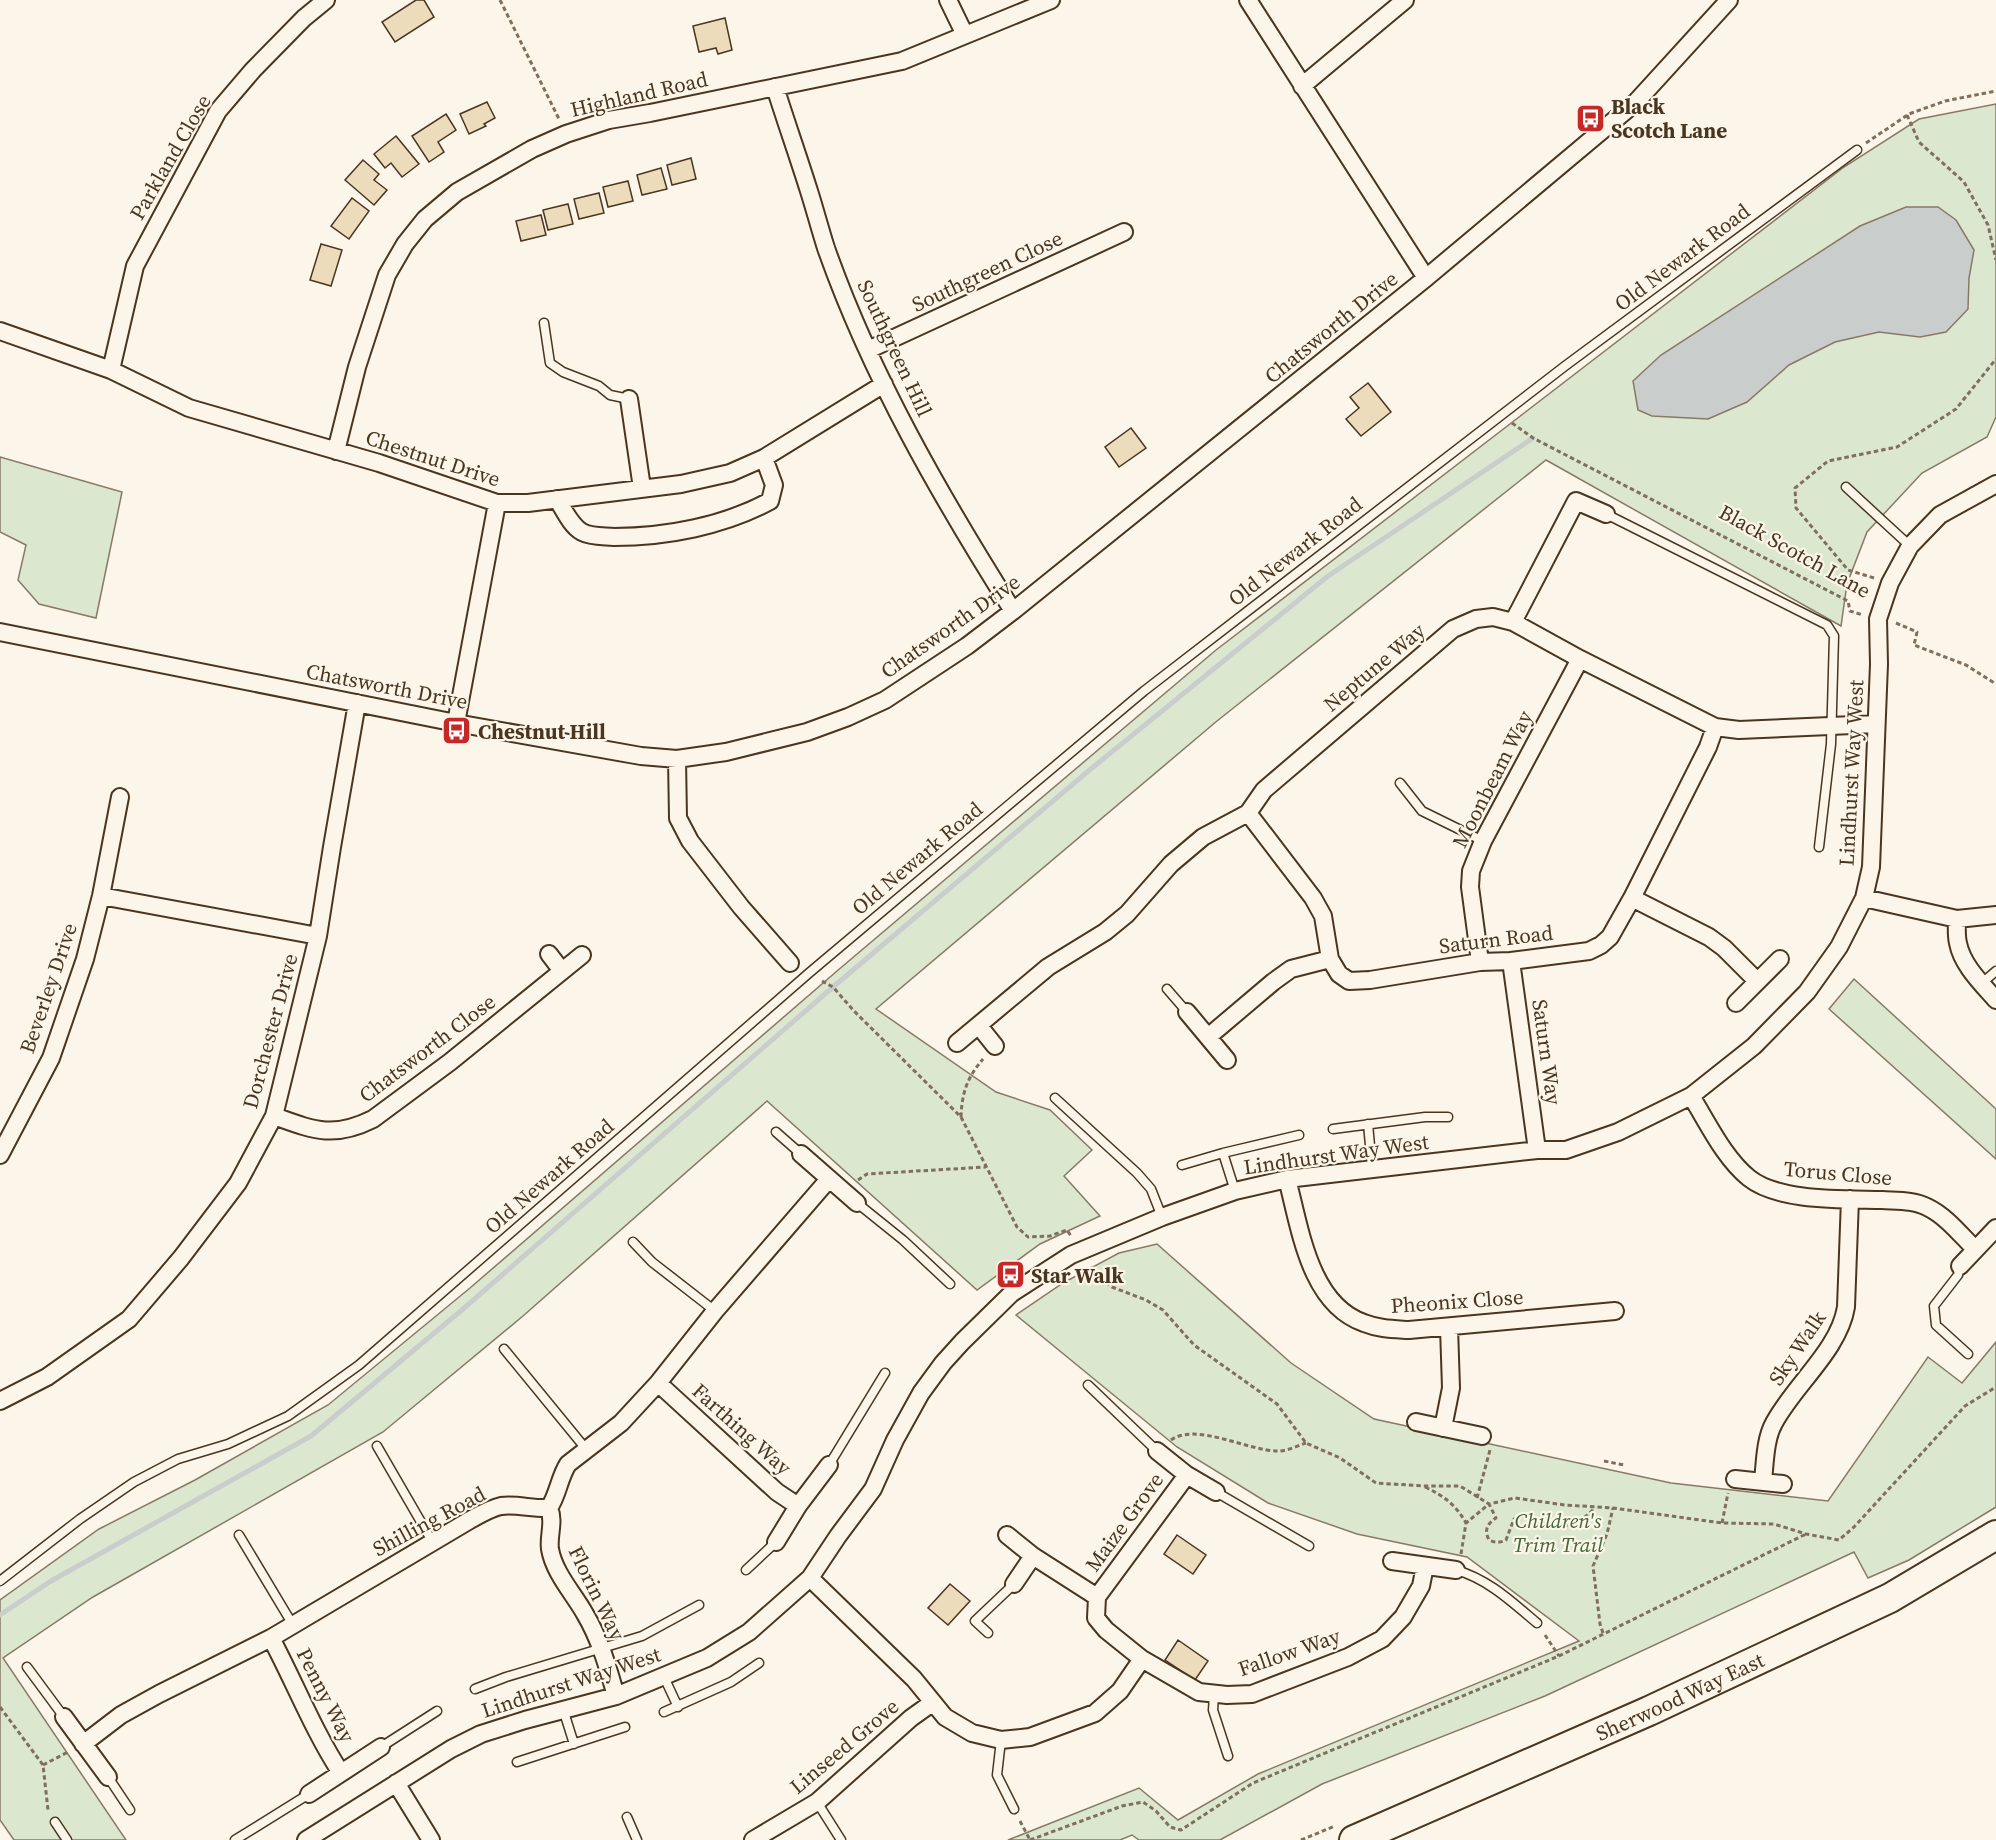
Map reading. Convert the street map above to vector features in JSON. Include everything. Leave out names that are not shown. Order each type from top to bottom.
[{"type":"highway","name":"Sherwood Way East","points":[[1354,1840],[1649,1711],[1890,1598],[1996,1535]]},
{"type":"street","name":"Parkland Close","points":[[111,370],[135,266],[218,111],[260,63],[304,18],[326,0]]},
{"type":"street","points":[[948,0],[965,35]]},
{"type":"street","name":"Highland Road","points":[[336,451],[357,367],[387,275],[405,244],[425,219],[457,192],[503,165],[566,134],[609,120],[902,61],[1051,0]]},
{"type":"street","points":[[1248,0],[1426,278]]},
{"type":"street","points":[[1302,86],[1405,0]]},
{"type":"street","name":"Chatsworth Drive","points":[[0,632],[456,723],[641,756],[677,759],[726,752],[807,732],[849,717],[885,700],[966,646],[1013,611],[1426,278],[1636,102],[1729,0]]},
{"type":"street","name":"Southgreen Hill","points":[[775,87],[826,248],[868,350],[971,545],[1013,611]]},
{"type":"street","name":"Southgreen Close","points":[[868,350],[1125,232]]},
{"type":"street","name":"Chestnut Drive","points":[[0,331],[111,370],[189,408],[336,451],[497,503],[528,504],[681,484],[730,473],[764,458],[884,384]]},
{"type":"street","points":[[629,399],[642,488]]},
{"type":"street","points":[[557,499],[567,516],[582,532],[599,536],[627,537],[674,531],[716,522],[755,509],[770,501],[774,485],[764,458]]},
{"type":"street","name":"Lindhurst Way West","points":[[306,1840],[451,1749],[481,1734],[563,1709],[616,1696],[707,1658],[749,1632],[810,1578],[873,1489],[895,1440],[921,1393],[962,1342],[1012,1293],[1080,1251],[1162,1216],[1235,1191],[1287,1179],[1537,1149],[1566,1150],[1618,1132],[1691,1096],[1754,1046],[1807,992],[1839,947],[1864,898],[1871,867],[1879,664],[1878,619],[1890,583],[1910,546],[1940,515],[1996,484]]},
{"type":"street","points":[[1513,622],[1576,501],[1606,514]]},
{"type":"street","points":[[456,723],[497,503]]},
{"type":"street","name":"Neptune Way","points":[[957,1043],[1048,967],[1105,933],[1127,914],[1171,864],[1203,837],[1248,813],[1264,790],[1453,629],[1476,619],[1493,618],[1513,622],[1580,659],[1715,727],[1739,730],[1830,728],[1876,724]]},
{"type":"street","name":"Moonbeam Way","points":[[1480,962],[1471,871],[1483,841],[1580,659]]},
{"type":"street","name":"Dorchester Drive","points":[[0,1401],[46,1377],[129,1319],[181,1258],[238,1183],[274,1116],[318,936],[357,703]]},
{"type":"street","name":"Saturn Road","points":[[1329,959],[1339,974],[1350,981],[1370,980],[1480,962],[1511,961],[1589,951],[1601,945],[1610,937],[1632,898],[1708,747],[1715,727]]},
{"type":"street","points":[[677,759],[678,818],[690,841],[741,907],[790,963]]},
{"type":"street","name":"Beverley Drive","points":[[0,1155],[51,1058],[85,959],[101,896],[120,797]]},
{"type":"street","points":[[1208,1037],[1291,969],[1329,959],[1323,916],[1313,898],[1248,813]]},
{"type":"street","points":[[101,896],[318,936]]},
{"type":"street","points":[[1632,898],[1709,937],[1724,948],[1757,981]]},
{"type":"street","points":[[1864,898],[1957,918],[1996,915]]},
{"type":"street","points":[[1957,918],[1958,944],[1963,956],[1996,1000]]},
{"type":"street","points":[[549,954],[562,971]]},
{"type":"street","name":"Chatsworth Close","points":[[274,1116],[303,1126],[333,1132],[359,1126],[373,1119],[450,1062],[582,955]]},
{"type":"street","points":[[1736,1003],[1780,959]]},
{"type":"street","name":"Saturn Way","points":[[1511,961],[1537,1149]]},
{"type":"street","points":[[1187,1012],[1227,1060]]},
{"type":"street","points":[[979,1026],[995,1046]]},
{"type":"street","name":"Torus Close","points":[[1691,1096],[1730,1157],[1748,1177],[1764,1188],[1786,1194],[1905,1201],[1926,1206],[1944,1218],[1975,1249]]},
{"type":"street","points":[[801,1154],[857,1203]]},
{"type":"street","points":[[549,1508],[555,1499],[562,1472],[568,1464],[621,1423],[658,1383],[715,1311],[829,1179]]},
{"type":"street","name":"Pheonix Close","points":[[1287,1179],[1307,1256],[1318,1282],[1347,1315],[1363,1323],[1384,1329],[1449,1327],[1615,1311]]},
{"type":"street","name":"Sky Walk","points":[[1763,1481],[1767,1444],[1773,1424],[1844,1321],[1850,1199]]},
{"type":"street","points":[[1960,1266],[1996,1228]]},
{"type":"street","points":[[1443,1428],[1451,1388],[1449,1327]]},
{"type":"street","name":"Farthing Way","points":[[658,1383],[777,1492],[798,1506]]},
{"type":"street","points":[[1416,1422],[1487,1442]]},
{"type":"street","name":"Maize Grove","points":[[1157,1451],[1187,1475],[1216,1492]]},
{"type":"street","points":[[776,1542],[798,1506],[829,1465]]},
{"type":"street","name":"Maize Grove","points":[[1097,1597],[1187,1475]]},
{"type":"street","points":[[1732,1485],[1763,1481],[1783,1484]]},
{"type":"street","name":"Shilling Road","points":[[83,1744],[121,1715],[271,1638],[470,1520],[499,1506],[549,1508]]},
{"type":"street","name":"Florin Way","points":[[549,1508],[552,1515],[550,1549],[558,1569],[586,1615],[601,1648],[616,1696]]},
{"type":"street","points":[[1007,1535],[1033,1556],[1097,1597]]},
{"type":"street","points":[[1014,1584],[1033,1556]]},
{"type":"street","points":[[1392,1561],[1456,1570]]},
{"type":"street","name":"Fallow Way","points":[[1097,1597],[1096,1618],[1106,1630],[1142,1659],[1199,1692],[1214,1695],[1252,1694],[1348,1657],[1382,1639],[1403,1617],[1420,1586],[1425,1566]]},
{"type":"street","points":[[810,1578],[915,1679],[945,1717],[972,1733],[1001,1740],[1030,1737],[1095,1713],[1120,1691],[1142,1659]]},
{"type":"street","name":"Penny Way","points":[[271,1638],[312,1722],[341,1773]]},
{"type":"street","name":"Linseed Grove","points":[[753,1840],[817,1802],[911,1718],[932,1703]]},
{"type":"street","points":[[64,1717],[108,1777]]},
{"type":"street","name":"Penny Way","points":[[309,1794],[381,1747]]},
{"type":"street","points":[[396,1784],[431,1840]]},
{"type":"lane","name":"Old Newark Road","points":[[0,1581],[134,1482],[178,1459],[228,1444],[288,1416],[359,1365],[809,973],[1144,691],[1500,415],[1857,150]]},
{"type":"lane","points":[[544,323],[550,363],[563,372],[599,386],[610,395],[629,399]]},
{"type":"lane","points":[[1846,487],[1910,546]]},
{"type":"lane","points":[[1606,514],[1827,626],[1834,636],[1831,744],[1819,847]]},
{"type":"lane","points":[[1400,783],[1422,811],[1483,841]]},
{"type":"lane","points":[[1982,983],[1996,971]]},
{"type":"lane","points":[[1167,989],[1187,1012]]},
{"type":"lane","points":[[1055,1098],[1137,1173],[1151,1189],[1162,1216]]},
{"type":"lane","points":[[1333,1129],[1425,1117],[1448,1117]]},
{"type":"lane","points":[[1368,1124],[1372,1167]]},
{"type":"lane","points":[[776,1132],[801,1154]]},
{"type":"lane","points":[[1182,1165],[1223,1152],[1299,1135]]},
{"type":"lane","points":[[1223,1152],[1235,1191]]},
{"type":"lane","points":[[857,1203],[903,1240],[950,1284]]},
{"type":"lane","points":[[633,1242],[652,1262],[715,1311]]},
{"type":"lane","points":[[1960,1266],[1958,1275],[1934,1306],[1936,1325],[1968,1354]]},
{"type":"lane","points":[[504,1349],[586,1449]]},
{"type":"lane","points":[[829,1465],[885,1373]]},
{"type":"lane","points":[[1088,1385],[1157,1451]]},
{"type":"lane","points":[[377,1446],[432,1541]]},
{"type":"lane","points":[[1216,1492],[1309,1546]]},
{"type":"lane","points":[[239,1536],[293,1625]]},
{"type":"lane","points":[[746,1570],[776,1542]]},
{"type":"lane","points":[[1456,1570],[1474,1575],[1496,1589],[1537,1623]]},
{"type":"lane","points":[[988,1633],[975,1621],[1014,1584]]},
{"type":"lane","points":[[475,1689],[506,1677],[642,1636],[699,1605]]},
{"type":"lane","points":[[664,1713],[731,1682],[759,1663]]},
{"type":"lane","points":[[27,1667],[64,1717]]},
{"type":"lane","points":[[664,1677],[678,1707]]},
{"type":"lane","points":[[1214,1695],[1213,1710],[1228,1756]]},
{"type":"lane","points":[[563,1709],[574,1744]]},
{"type":"lane","points":[[381,1747],[437,1711]]},
{"type":"lane","points":[[517,1762],[625,1727]]},
{"type":"lane","points":[[1001,1740],[997,1775],[1014,1809]]},
{"type":"lane","points":[[108,1777],[130,1810]]},
{"type":"lane","points":[[236,1840],[309,1794]]},
{"type":"lane","points":[[817,1802],[841,1840]]},
{"type":"lane","points":[[627,1817],[637,1840]]},
{"type":"lane","points":[[55,1822],[67,1840]]},
{"type":"path","points":[[500,0],[566,134]]},
{"type":"path","points":[[1857,150],[1907,115],[1945,101],[1996,92]]},
{"type":"path","points":[[1907,115],[1918,142],[1964,182],[1988,225],[1996,260]]},
{"type":"path","points":[[1890,583],[1848,570],[1796,508],[1795,488],[1828,461],[1897,447],[1956,409],[1996,359]]},
{"type":"path","name":"Black Scotch Lane","points":[[1500,415],[1533,438],[1848,601],[1850,611],[1898,623],[1917,632],[1914,645],[1966,665],[1996,684]]},
{"type":"path","points":[[809,973],[833,987],[854,1011],[961,1117],[1017,1227],[1028,1236],[1050,1236],[1067,1230],[1094,1273],[1112,1287],[1146,1300],[1163,1310],[1194,1345],[1277,1404],[1305,1443],[1340,1458],[1376,1483],[1460,1486],[1489,1504],[1496,1518],[1486,1530],[1489,1540],[1493,1542],[1506,1540],[1514,1519],[1522,1515],[1535,1516],[1550,1524],[1569,1525],[1587,1517],[1595,1507]]},
{"type":"path","points":[[961,1117],[962,1096],[971,1073],[995,1046]]},
{"type":"path","points":[[844,1192],[852,1183],[867,1174],[986,1167]]},
{"type":"path","points":[[1456,1570],[1466,1523],[1489,1504],[1515,1498],[1613,1508],[1722,1524],[1774,1524],[1806,1534],[1839,1540],[1854,1527],[1965,1406],[1996,1387]]},
{"type":"path","points":[[1157,1451],[1176,1436],[1204,1434],[1251,1448],[1280,1452],[1305,1443]]},
{"type":"path","points":[[1477,1498],[1487,1442]]},
{"type":"path","points":[[1604,1461],[1624,1465]]},
{"type":"path","points":[[1722,1524],[1732,1485]]},
{"type":"path","points":[[1424,1486],[1444,1496],[1459,1510],[1466,1523]]},
{"type":"path","points":[[1604,1633],[1600,1624],[1593,1566],[1607,1534],[1613,1508]]},
{"type":"path","points":[[1014,1809],[1030,1840],[1122,1806],[1143,1802],[1156,1811],[1170,1827],[1181,1830],[1253,1783],[1559,1656],[1806,1534]]},
{"type":"path","points":[[1537,1623],[1559,1656]]},
{"type":"path","points":[[0,1707],[43,1765],[49,1812],[55,1822]]},
{"type":"path","points":[[43,1765],[83,1744]]},
{"type":"green space","points":[[1996,104],[1996,417],[1987,437],[1922,473],[1867,532],[1847,584],[1841,626],[1546,460],[1217,721],[876,1009],[996,1092],[1050,1110],[1092,1150],[1064,1176],[1100,1216],[1040,1244],[977,1290],[767,1101],[523,1316],[383,1432],[93,1597],[3,1658],[126,1840],[14,1840],[0,1820],[0,1600],[99,1529],[195,1480],[328,1405],[470,1288],[837,971],[1216,650],[1844,167],[1919,119]]},
{"type":"green space","points":[[0,457],[122,492],[96,618],[39,604],[18,580],[26,545],[0,532]]},
{"type":"green space","points":[[1854,979],[1996,1109],[1996,1159],[1829,1009]]},
{"type":"green space","name":"Children's Trim Trail","points":[[1157,1244],[1291,1363],[1374,1419],[1671,1483],[1828,1501],[1928,1357],[1962,1383],[1996,1342],[1996,1507],[1909,1560],[1868,1578],[1854,1552],[1545,1696],[1322,1784],[1220,1840],[1139,1840],[1132,1835],[1120,1840],[1008,1840],[1139,1788],[1178,1820],[1258,1774],[1579,1641],[1467,1557],[1357,1534],[1268,1503],[1177,1447],[1016,1315],[1063,1283],[1119,1253]]},
{"type":"shaded area","points":[[1906,207],[1938,207],[1956,220],[1974,250],[1969,278],[1968,309],[1946,332],[1920,337],[1879,332],[1835,342],[1789,365],[1747,402],[1708,419],[1652,416],[1638,410],[1633,381],[1661,355],[1860,226]]},
{"type":"building","points":[[416,0],[424,0],[434,17],[395,42],[382,22]]},
{"type":"building","points":[[725,18],[732,50],[718,54],[716,48],[699,52],[693,26]]},
{"type":"building","points":[[487,102],[495,118],[484,124],[486,126],[469,134],[460,114]]},
{"type":"building","points":[[446,114],[456,130],[438,142],[444,152],[429,162],[412,136]]},
{"type":"building","points":[[396,136],[419,164],[402,177],[391,163],[385,168],[374,154]]},
{"type":"building","points":[[691,158],[696,179],[672,185],[667,165]]},
{"type":"building","points":[[363,160],[379,174],[374,180],[387,190],[374,205],[345,180]]},
{"type":"building","points":[[661,168],[667,189],[642,195],[637,175]]},
{"type":"building","points":[[628,181],[633,201],[608,207],[603,187]]},
{"type":"building","points":[[599,193],[604,213],[579,219],[574,199]]},
{"type":"building","points":[[352,198],[369,211],[349,239],[331,226]]},
{"type":"building","points":[[568,204],[573,224],[548,230],[543,210]]},
{"type":"building","points":[[541,215],[546,235],[521,241],[516,221]]},
{"type":"building","points":[[321,244],[342,250],[331,286],[310,280]]},
{"type":"building","points":[[1368,383],[1391,412],[1361,436],[1346,419],[1359,408],[1350,397]]},
{"type":"building","points":[[1131,428],[1146,448],[1119,467],[1105,447]]},
{"type":"building","points":[[1177,1535],[1206,1555],[1193,1574],[1164,1554]]},
{"type":"building","points":[[950,1584],[970,1601],[948,1625],[928,1608]]},
{"type":"building","points":[[1178,1640],[1208,1661],[1195,1680],[1165,1660]]},
{"type":"waterway","points":[[0,1615],[51,1581],[311,1436],[463,1309],[833,987],[1092,768],[1328,576],[1533,438]]},
{"type":"place","name":"Black Scotch Lane","points":[[1590,118]]},
{"type":"place","name":"Chestnut Hill","points":[[457,731]]},
{"type":"place","name":"Star Walk","points":[[1010,1275]]}]
